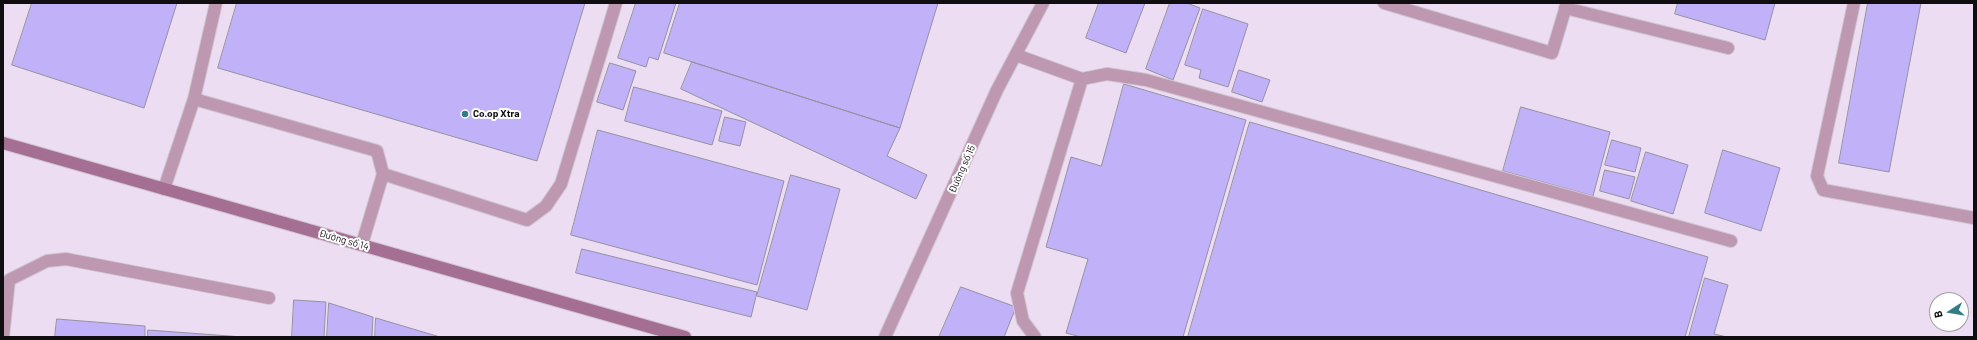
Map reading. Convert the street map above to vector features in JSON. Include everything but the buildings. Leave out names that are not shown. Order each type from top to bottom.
[{"type":"street","points":[[164,189],[194,99],[216,3]]},
{"type":"street","points":[[383,174],[527,220],[546,206],[561,184],[616,3]]},
{"type":"street","name":"Đường số 15","points":[[886,337],[997,90],[1043,3]]},
{"type":"street","points":[[1384,3],[1552,53],[1566,6],[1728,48]]},
{"type":"street","points":[[1854,3],[1817,176],[1823,190],[1974,218]]},
{"type":"street","points":[[1016,55],[1082,79],[1107,74],[1146,80],[1731,241]]},
{"type":"street","points":[[1035,337],[1023,320],[1017,293],[1082,79]]},
{"type":"street","points":[[194,99],[376,151],[383,174],[362,244]]},
{"type":"street","name":"Đường số 14","points":[[3,143],[362,244],[662,333],[685,337]]},
{"type":"street","points":[[3,337],[9,280],[47,261],[66,259],[269,298]]},
{"type":"shaded area","points":[[3,3],[1974,3],[1974,337],[3,337]]},
{"type":"place","name":"Co.op Xtra","points":[[465,114]]}]
